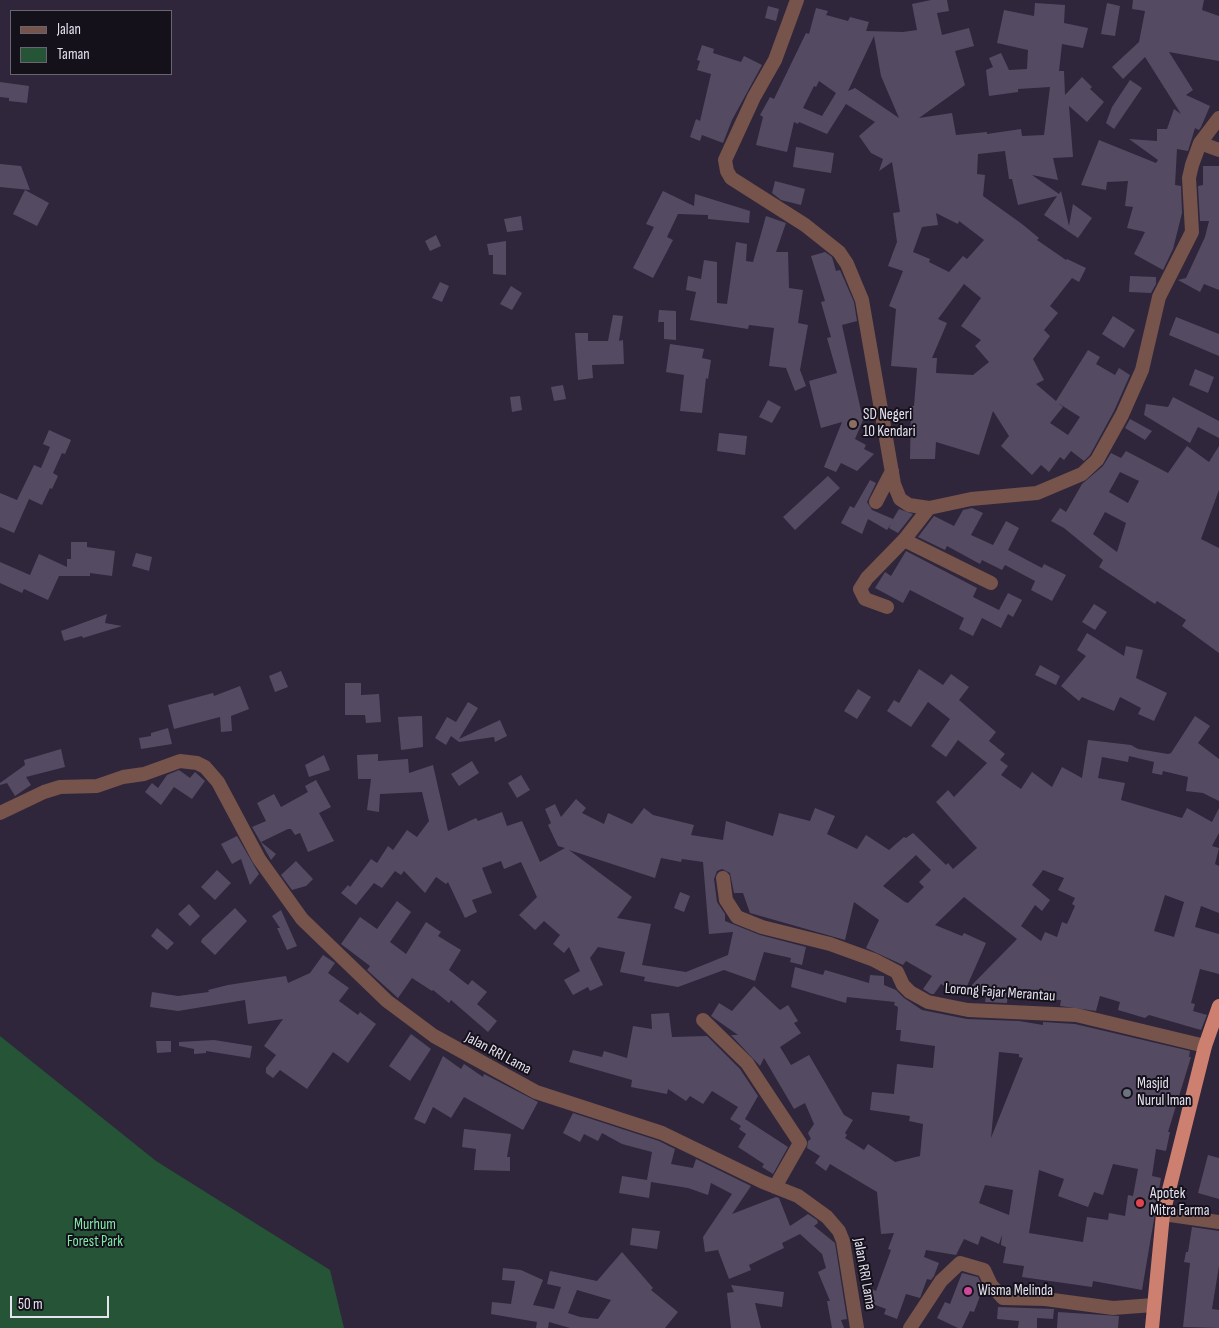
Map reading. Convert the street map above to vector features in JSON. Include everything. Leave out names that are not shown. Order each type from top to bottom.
[{"type":"highway","points":[[1152,1328],[1163,1214],[1205,1046],[1219,1006]]},
{"type":"street","points":[[797,0],[775,60],[754,97],[725,160],[727,171],[731,178],[804,225],[839,252],[852,272],[862,300],[892,471],[900,499],[909,505],[929,508],[971,499],[1036,492],[1082,474],[1097,460],[1115,430],[1142,370],[1159,297],[1192,232],[1189,178],[1200,143],[1219,118]]},
{"type":"street","points":[[1200,143],[1219,150]]},
{"type":"street","points":[[876,502],[892,471]]},
{"type":"street","points":[[887,606],[865,599],[860,589],[867,578],[904,540],[929,508]]},
{"type":"street","points":[[904,540],[991,583]]},
{"type":"street","name":"Jalan RRI Lama","points":[[0,813],[44,792],[60,787],[97,786],[123,777],[144,774],[167,765],[188,761],[197,763],[211,772],[259,859],[302,919],[388,1001],[446,1045],[536,1092],[650,1128],[798,1196],[810,1205],[839,1230],[857,1328]]},
{"type":"street","name":"Lorong Fajar Merantau","points":[[723,878],[726,900],[737,917],[762,927],[830,944],[874,960],[897,972],[903,985],[910,992],[928,1002],[968,1010],[1076,1015],[1205,1046]]},
{"type":"street","points":[[703,1020],[747,1063],[800,1143],[775,1187]]},
{"type":"street","points":[[1163,1214],[1219,1222]]},
{"type":"street","points":[[910,1328],[940,1281],[960,1263],[984,1270],[991,1284],[1003,1298],[1045,1299],[1113,1308],[1154,1305]]},
{"type":"green space","name":"Murhum Forest Park","points":[[0,1036],[156,1161],[330,1270],[344,1328],[0,1328]]},
{"type":"building","points":[[931,0],[947,0],[949,11],[937,13],[942,35],[969,28],[974,46],[955,51],[965,85],[919,118],[952,113],[956,135],[987,132],[987,134],[1021,129],[1022,136],[1044,135],[1050,87],[1018,89],[1018,92],[989,96],[986,70],[993,67],[989,58],[1001,53],[1009,70],[1027,69],[1028,50],[997,43],[1004,10],[1034,16],[1035,3],[1065,5],[1064,23],[1088,28],[1083,48],[1062,44],[1059,71],[1064,71],[1065,95],[1082,77],[1092,87],[1090,89],[1104,102],[1087,122],[1069,106],[1073,157],[1053,158],[1058,180],[1032,175],[1059,194],[1061,191],[1069,226],[1073,204],[1092,218],[1078,238],[1044,215],[1057,196],[1018,205],[1012,179],[1009,179],[1005,151],[978,154],[977,174],[985,175],[983,196],[1022,224],[1039,238],[1037,240],[1066,260],[1086,268],[1079,282],[1072,278],[1050,306],[1058,313],[1044,330],[1050,336],[1033,359],[1044,380],[1036,384],[1056,401],[1088,350],[1100,357],[1096,364],[1115,375],[1119,368],[1130,375],[1114,411],[1090,455],[1084,461],[1071,451],[1064,460],[1060,457],[1049,472],[1041,465],[1032,475],[1001,446],[1009,436],[993,411],[979,455],[936,442],[935,459],[910,459],[911,406],[914,406],[917,368],[891,366],[896,309],[889,306],[903,271],[888,266],[897,242],[893,213],[900,212],[892,162],[879,171],[883,159],[871,153],[859,136],[875,122],[846,104],[827,134],[799,122],[798,124],[794,122],[787,152],[756,145],[763,117],[760,115],[770,97],[774,99],[806,33],[809,34],[816,8],[828,11],[826,15],[848,21],[850,17],[869,22],[866,31],[903,32],[917,30],[912,4]],"holes":[[[874,36],[881,76],[899,118],[855,88],[848,91]],[[819,81],[836,93],[822,116],[803,108],[814,86],[816,87]],[[936,213],[958,224],[959,221],[984,240],[967,259],[963,256],[949,272],[929,262],[930,259],[913,252],[922,227],[938,225]],[[964,284],[981,298],[961,326],[981,340],[975,346],[989,362],[973,375],[936,373],[937,358],[932,358],[947,323],[938,319]],[[1058,403],[1080,417],[1068,435],[1050,423],[1063,407]]]},
{"type":"building","points":[[1133,0],[1204,0],[1202,10],[1219,16],[1219,61],[1169,52],[1193,90],[1186,95],[1210,106],[1199,130],[1195,128],[1188,151],[1177,149],[1175,185],[1181,186],[1182,213],[1173,249],[1163,270],[1134,254],[1145,232],[1127,228],[1133,207],[1125,206],[1128,181],[1107,182],[1106,190],[1081,185],[1099,140],[1156,163],[1158,160],[1129,139],[1157,141],[1157,129],[1167,129],[1174,109],[1181,114],[1145,57],[1123,79],[1112,67],[1139,42],[1145,11],[1132,9]]},
{"type":"building","points":[[1107,3],[1120,6],[1115,36],[1101,34]]},
{"type":"building","points":[[768,6],[779,9],[776,21],[765,18]]},
{"type":"building","points":[[702,45],[714,49],[713,53],[741,62],[744,56],[762,65],[732,120],[723,143],[702,135],[700,141],[690,137],[696,119],[700,121],[711,74],[697,70],[700,61],[697,60]]},
{"type":"building","points":[[1130,80],[1142,88],[1114,129],[1106,123],[1112,107]]},
{"type":"building","points":[[0,82],[29,86],[27,103],[9,101],[9,98],[0,97]]},
{"type":"building","points":[[796,147],[834,153],[831,173],[793,167]]},
{"type":"building","points":[[0,164],[21,166],[30,190],[0,187]]},
{"type":"building","points":[[1203,166],[1219,166],[1219,290],[1204,284],[1200,292],[1178,280],[1186,278],[1205,237],[1209,221],[1200,221],[1198,186],[1203,185]]},
{"type":"building","points":[[775,181],[805,189],[801,205],[781,200],[772,193]]},
{"type":"building","points":[[25,190],[49,203],[37,226],[13,214]]},
{"type":"building","points":[[663,191],[694,206],[695,194],[750,211],[749,223],[708,219],[708,215],[678,214],[667,237],[673,240],[653,278],[633,268],[654,227],[646,224]]},
{"type":"building","points":[[521,216],[523,230],[507,232],[504,219]]},
{"type":"building","points":[[766,216],[786,223],[776,252],[788,252],[789,288],[803,290],[798,323],[808,325],[800,370],[806,386],[795,391],[786,368],[769,366],[774,328],[749,325],[748,329],[690,320],[696,292],[686,290],[688,276],[701,279],[704,260],[717,262],[717,303],[727,304],[736,242],[747,244],[746,261],[753,262]]},
{"type":"building","points":[[436,235],[441,246],[430,251],[425,241]]},
{"type":"building","points":[[506,241],[506,275],[493,274],[493,255],[489,255],[487,244]]},
{"type":"building","points":[[825,252],[832,257],[836,271],[840,270],[854,302],[857,321],[842,325],[863,420],[855,439],[866,445],[864,449],[874,454],[857,471],[841,463],[836,472],[824,467],[842,422],[821,428],[809,381],[837,373],[827,338],[831,337],[821,302],[825,301],[811,256]]},
{"type":"building","points":[[1130,276],[1156,277],[1156,284],[1151,293],[1129,292]]},
{"type":"building","points":[[440,282],[449,286],[442,302],[432,298]]},
{"type":"building","points":[[511,286],[522,293],[512,310],[500,304]]},
{"type":"building","points":[[659,310],[676,311],[676,340],[664,339],[664,322],[658,322]]},
{"type":"building","points":[[613,315],[623,316],[619,341],[623,340],[624,364],[592,365],[593,378],[578,380],[575,333],[588,333],[588,341],[608,341]]},
{"type":"building","points":[[1113,316],[1135,330],[1124,348],[1102,334]]},
{"type":"building","points":[[1176,317],[1219,334],[1219,356],[1169,335]]},
{"type":"building","points":[[670,344],[704,349],[702,358],[711,360],[708,379],[706,378],[702,413],[680,411],[684,375],[666,372]]},
{"type":"building","points":[[1195,369],[1214,377],[1208,393],[1189,385]]},
{"type":"building","points":[[563,385],[566,399],[554,401],[551,387]]},
{"type":"building","points":[[520,396],[522,410],[512,412],[510,397]]},
{"type":"building","points":[[1173,397],[1219,421],[1219,438],[1198,427],[1190,443],[1144,415],[1146,404],[1168,407]]},
{"type":"building","points":[[768,400],[781,407],[772,423],[759,417]]},
{"type":"building","points":[[1130,419],[1152,431],[1145,440],[1125,428]]},
{"type":"building","points":[[49,430],[71,440],[65,454],[62,453],[53,473],[58,476],[52,489],[50,488],[42,505],[29,499],[14,533],[0,527],[0,493],[17,500],[34,465],[41,468],[50,447],[43,444]]},
{"type":"building","points":[[719,433],[747,436],[745,455],[717,451]]},
{"type":"building","points":[[1187,446],[1209,462],[1219,446],[1219,490],[1201,539],[1219,548],[1219,653],[1182,626],[1186,620],[1157,601],[1155,604],[1099,567],[1103,560],[1064,528],[1051,521],[1060,508],[1066,512],[1082,484],[1103,466],[1111,453],[1121,458],[1126,451],[1168,473]],"holes":[[[1120,472],[1139,481],[1128,503],[1109,492]],[[1105,512],[1126,523],[1117,552],[1093,534]]]},
{"type":"building","points":[[828,476],[840,488],[795,530],[783,517]]},
{"type":"building","points":[[870,480],[876,483],[867,502],[872,510],[893,519],[899,509],[913,514],[898,533],[889,528],[891,524],[887,530],[868,519],[862,534],[841,523],[850,506],[854,508]]},
{"type":"building","points":[[972,508],[983,513],[971,535],[993,545],[1006,521],[1019,528],[1008,550],[1042,568],[1044,564],[1066,575],[1052,601],[1031,590],[1035,581],[1005,565],[1002,570],[982,560],[980,564],[947,546],[945,550],[918,537],[934,516],[954,526],[963,510]]},
{"type":"building","points":[[71,542],[87,542],[87,547],[115,551],[112,576],[90,573],[90,576],[59,576],[48,600],[24,589],[22,593],[0,583],[0,562],[30,575],[39,554],[67,567],[67,559],[71,559]]},
{"type":"building","points":[[906,551],[977,588],[973,597],[999,610],[1008,593],[1022,600],[1013,617],[1008,614],[1001,628],[982,618],[973,636],[959,629],[964,618],[910,590],[903,603],[875,588],[885,572],[891,576]]},
{"type":"building","points":[[136,553],[152,557],[149,571],[132,566]]},
{"type":"building","points":[[1094,604],[1107,612],[1095,630],[1082,622]]},
{"type":"building","points":[[107,614],[105,623],[122,626],[83,638],[82,636],[64,641],[61,631]]},
{"type":"building","points":[[1087,633],[1124,656],[1126,646],[1143,650],[1136,678],[1167,693],[1154,721],[1138,714],[1141,708],[1120,697],[1114,711],[1082,697],[1079,701],[1061,686],[1086,656],[1077,650]]},
{"type":"building","points":[[1040,665],[1060,676],[1056,685],[1035,675]]},
{"type":"building","points":[[919,669],[943,685],[951,674],[969,687],[959,700],[996,732],[989,741],[1005,754],[1000,760],[1008,766],[1001,775],[1021,789],[1032,772],[1052,787],[1062,767],[1082,778],[1088,740],[1131,745],[1138,749],[1168,754],[1171,753],[1195,716],[1210,726],[1198,743],[1219,759],[1219,801],[1203,793],[1186,791],[1188,777],[1163,771],[1162,775],[1152,773],[1154,762],[1129,756],[1128,762],[1102,757],[1098,778],[1125,783],[1121,800],[1182,818],[1187,808],[1212,822],[1219,808],[1219,833],[1212,846],[1219,848],[1215,864],[1219,866],[1219,913],[1201,906],[1195,927],[1219,934],[1219,974],[1200,969],[1191,1003],[1195,1004],[1193,1011],[1207,1015],[1201,1030],[1149,1015],[1145,1018],[1118,1010],[1120,1002],[1100,996],[1096,1011],[1060,1006],[1061,1000],[1039,999],[1008,993],[1007,1003],[985,1002],[986,997],[964,993],[951,990],[941,984],[934,994],[931,994],[923,989],[932,976],[906,961],[903,965],[866,948],[879,920],[854,902],[845,940],[750,913],[743,893],[734,893],[730,873],[722,869],[717,871],[714,879],[717,902],[725,914],[725,921],[760,935],[806,947],[802,965],[790,962],[791,958],[764,952],[755,981],[724,970],[678,987],[644,981],[645,977],[620,972],[625,952],[598,947],[590,958],[603,985],[590,991],[588,987],[573,995],[564,980],[580,971],[569,947],[564,953],[553,944],[560,935],[544,921],[535,930],[519,915],[537,897],[521,862],[504,869],[501,861],[482,868],[492,893],[472,900],[477,912],[465,918],[448,882],[446,884],[436,877],[425,893],[404,871],[401,875],[395,871],[382,888],[374,883],[356,905],[341,893],[348,885],[350,887],[371,859],[377,863],[388,846],[393,850],[407,830],[417,837],[429,821],[422,792],[380,794],[379,812],[367,810],[371,779],[358,779],[357,755],[378,754],[378,761],[408,759],[409,773],[433,765],[448,831],[476,818],[478,821],[502,812],[507,826],[522,821],[540,862],[565,848],[558,846],[548,825],[551,823],[545,809],[555,804],[561,817],[576,799],[586,808],[582,813],[604,824],[608,813],[632,824],[644,808],[653,815],[694,825],[691,835],[723,840],[726,821],[773,836],[779,813],[810,821],[815,808],[835,816],[827,834],[857,849],[866,835],[889,850],[904,837],[906,838],[913,833],[946,865],[948,863],[953,869],[977,848],[936,802],[948,790],[954,797],[987,763],[958,740],[946,757],[931,746],[950,719],[928,702],[911,727],[887,711],[894,700],[899,703]],"holes":[[[569,850],[655,878],[661,858],[681,862],[682,859],[703,862],[709,934],[733,932],[728,955],[686,972],[642,965],[651,924],[617,918],[632,897]],[[916,855],[931,870],[919,882],[924,887],[908,903],[883,886]],[[1043,870],[1064,878],[1058,890],[1075,898],[1072,904],[1075,906],[1067,924],[1062,922],[1057,937],[1045,932],[1041,941],[1021,926],[1035,905],[1042,911],[1050,900],[1032,885]],[[1165,895],[1184,902],[1174,937],[1154,931]],[[964,897],[1017,939],[964,993],[986,943],[964,933],[962,936],[935,925]]]},
{"type":"building","points":[[281,671],[288,687],[275,692],[269,676]]},
{"type":"building","points":[[345,683],[361,683],[361,695],[379,694],[381,722],[366,723],[365,715],[345,715]]},
{"type":"building","points":[[240,686],[249,709],[231,716],[232,731],[221,732],[220,717],[174,729],[168,705],[213,693],[214,696]]},
{"type":"building","points":[[858,689],[871,697],[857,719],[844,711]]},
{"type":"building","points":[[468,702],[478,708],[459,739],[500,720],[507,736],[495,742],[494,737],[459,742],[451,736],[446,745],[435,738],[447,717],[456,722]]},
{"type":"building","points":[[422,716],[423,747],[401,750],[398,717]]},
{"type":"building","points":[[168,728],[172,744],[141,749],[139,738],[151,736],[151,733]]},
{"type":"building","points":[[61,749],[65,767],[26,777],[31,785],[15,796],[7,783],[0,785],[0,783],[25,765],[24,760]]},
{"type":"building","points":[[324,755],[330,770],[309,777],[305,765]]},
{"type":"building","points":[[472,761],[479,773],[459,786],[451,774]]},
{"type":"building","points":[[179,770],[190,778],[195,772],[205,781],[192,799],[174,787],[161,805],[145,792],[152,783],[158,788],[167,775]]},
{"type":"building","points":[[521,775],[530,790],[517,798],[508,783]]},
{"type":"building","points":[[316,780],[331,807],[319,813],[334,841],[308,852],[300,833],[295,835],[291,829],[288,829],[261,842],[276,854],[271,860],[252,827],[266,821],[257,803],[274,794],[281,807],[308,792],[305,786]]},
{"type":"building","points":[[237,836],[259,874],[250,885],[241,859],[232,864],[221,844]]},
{"type":"building","points":[[296,861],[313,879],[306,886],[292,890],[281,875]]},
{"type":"building","points":[[217,870],[231,883],[215,900],[201,887]]},
{"type":"building","points":[[680,892],[690,896],[684,912],[674,908]]},
{"type":"building","points":[[397,901],[411,912],[390,942],[406,954],[426,922],[441,932],[438,936],[461,950],[449,970],[468,985],[472,980],[487,992],[477,1004],[497,1021],[488,1032],[451,1000],[449,1003],[433,990],[412,978],[398,998],[367,970],[370,966],[341,944],[360,917],[377,929]]},
{"type":"building","points":[[189,904],[200,916],[190,926],[178,914]]},
{"type":"building","points":[[235,908],[247,921],[215,955],[201,942],[202,939]]},
{"type":"building","points":[[281,910],[297,946],[287,950],[277,928],[280,928],[272,916]]},
{"type":"building","points":[[157,928],[174,943],[167,950],[151,936]]},
{"type":"building","points":[[323,955],[335,963],[328,973],[349,988],[339,1001],[358,1015],[360,1012],[376,1024],[348,1063],[333,1052],[307,1089],[280,1070],[273,1078],[266,1073],[266,1068],[276,1055],[264,1046],[283,1019],[248,1024],[245,1000],[178,1011],[150,1007],[152,992],[178,996],[209,992],[208,990],[228,985],[286,976],[288,983],[310,973]]},
{"type":"building","points":[[795,967],[823,975],[825,970],[869,983],[870,975],[884,976],[884,985],[896,990],[922,1010],[967,1019],[1019,1021],[1043,1025],[1043,1022],[1075,1024],[1190,1051],[1189,1057],[1191,1057],[1168,1132],[1170,1132],[1166,1151],[1156,1149],[1152,1176],[1161,1178],[1142,1290],[1093,1281],[1092,1287],[1022,1277],[1024,1266],[1003,1263],[1006,1247],[1001,1245],[1002,1235],[999,1244],[981,1236],[978,1245],[964,1239],[956,1255],[926,1250],[924,1257],[939,1263],[934,1276],[931,1280],[927,1279],[920,1298],[906,1294],[897,1319],[884,1314],[886,1309],[865,1301],[870,1288],[876,1291],[891,1250],[888,1249],[894,1233],[881,1234],[877,1192],[830,1164],[826,1171],[815,1163],[820,1156],[807,1148],[808,1141],[811,1139],[808,1133],[814,1124],[805,1103],[794,1109],[764,1058],[760,1066],[731,1035],[738,1035],[711,1016],[719,1003],[732,1011],[754,986],[780,1010],[788,1005],[798,1021],[794,1023],[801,1033],[780,1047],[791,1065],[809,1055],[844,1115],[853,1120],[845,1133],[847,1135],[845,1138],[864,1150],[868,1144],[895,1162],[920,1156],[923,1124],[909,1121],[910,1116],[870,1110],[872,1092],[894,1094],[897,1064],[933,1068],[935,1046],[900,1041],[901,1030],[896,1030],[898,1007],[894,1005],[895,1002],[847,997],[846,1003],[791,987]],"holes":[[[999,1052],[1019,1054],[1019,1057],[1023,1058],[991,1138]],[[1113,1164],[1138,1169],[1133,1196],[1128,1195],[1125,1216],[1109,1213],[1108,1220],[1087,1217],[1083,1242],[1029,1233],[1039,1170],[1064,1179],[1058,1196],[1088,1207],[1094,1192],[1103,1195]],[[985,1185],[1013,1190],[1009,1215],[979,1203]]]},
{"type":"building","points":[[669,1013],[672,1037],[707,1036],[740,1069],[758,1096],[745,1119],[788,1147],[773,1174],[762,1167],[764,1164],[738,1147],[746,1134],[739,1129],[741,1126],[730,1119],[738,1107],[712,1091],[703,1104],[690,1096],[686,1101],[668,1089],[667,1094],[631,1087],[632,1080],[569,1062],[573,1050],[602,1057],[604,1051],[627,1058],[633,1026],[652,1029],[651,1014]]},
{"type":"building","points":[[411,1034],[431,1049],[410,1081],[389,1066]]},
{"type":"building","points":[[214,1040],[252,1046],[250,1058],[206,1051],[206,1053],[194,1054],[194,1049],[179,1046],[179,1042]]},
{"type":"building","points":[[156,1041],[171,1041],[171,1052],[157,1053]]},
{"type":"building","points":[[443,1056],[461,1069],[464,1064],[483,1077],[484,1074],[538,1102],[523,1130],[464,1097],[451,1118],[433,1107],[425,1124],[414,1119]]},
{"type":"building","points":[[573,1113],[659,1141],[675,1149],[671,1164],[693,1168],[696,1159],[751,1186],[732,1214],[776,1197],[779,1198],[790,1226],[808,1214],[817,1220],[818,1223],[814,1226],[835,1243],[847,1319],[841,1320],[844,1328],[832,1328],[827,1301],[830,1301],[818,1272],[826,1268],[822,1254],[800,1234],[782,1243],[784,1248],[749,1265],[751,1270],[729,1279],[718,1250],[705,1252],[703,1237],[732,1194],[711,1183],[708,1195],[688,1188],[651,1182],[649,1198],[619,1193],[622,1176],[647,1180],[652,1152],[622,1144],[602,1133],[598,1141],[584,1134],[580,1142],[563,1133]]},
{"type":"building","points":[[464,1129],[511,1134],[507,1157],[510,1157],[510,1171],[474,1170],[476,1149],[462,1147]]},
{"type":"building","points":[[1208,1155],[1219,1158],[1219,1199],[1198,1193]]},
{"type":"building","points":[[1192,1227],[1219,1231],[1219,1266],[1212,1309],[1219,1310],[1219,1328],[1183,1327],[1190,1263],[1184,1262],[1186,1252],[1188,1252]]},
{"type":"building","points":[[632,1228],[660,1231],[657,1249],[630,1245]]},
{"type":"building","points":[[622,1252],[653,1288],[651,1290],[678,1312],[665,1328],[570,1328],[549,1322],[548,1328],[536,1328],[537,1322],[491,1314],[492,1302],[511,1304],[515,1281],[502,1280],[503,1268],[521,1270],[543,1280],[533,1305],[554,1309],[561,1287],[547,1284],[550,1271],[597,1281]],"holes":[[[577,1290],[611,1300],[598,1319],[580,1317],[568,1313]]]},
{"type":"building","name":"Wisma Melinda","points":[[962,1273],[978,1277],[983,1288],[974,1312],[970,1311],[962,1328],[958,1328],[937,1318],[945,1302],[950,1304]]},
{"type":"building","points":[[731,1285],[784,1292],[782,1307],[755,1303],[761,1328],[731,1328],[727,1293],[734,1292]]},
{"type":"building","points":[[998,1307],[1054,1309],[1053,1319],[1037,1318],[1037,1328],[1018,1328],[1019,1321],[997,1319]]},
{"type":"building","points":[[1058,1312],[1119,1316],[1118,1328],[1057,1328]]},
{"type":"place","name":"SD Negeri 10 Kendari","points":[[853,424]]},
{"type":"place","name":"Masjid Nurul Iman","points":[[1127,1093]]},
{"type":"place","name":"Apotek Mitra Farma","points":[[1140,1203]]},
{"type":"place","name":"Wisma Melinda","points":[[968,1291]]}]
